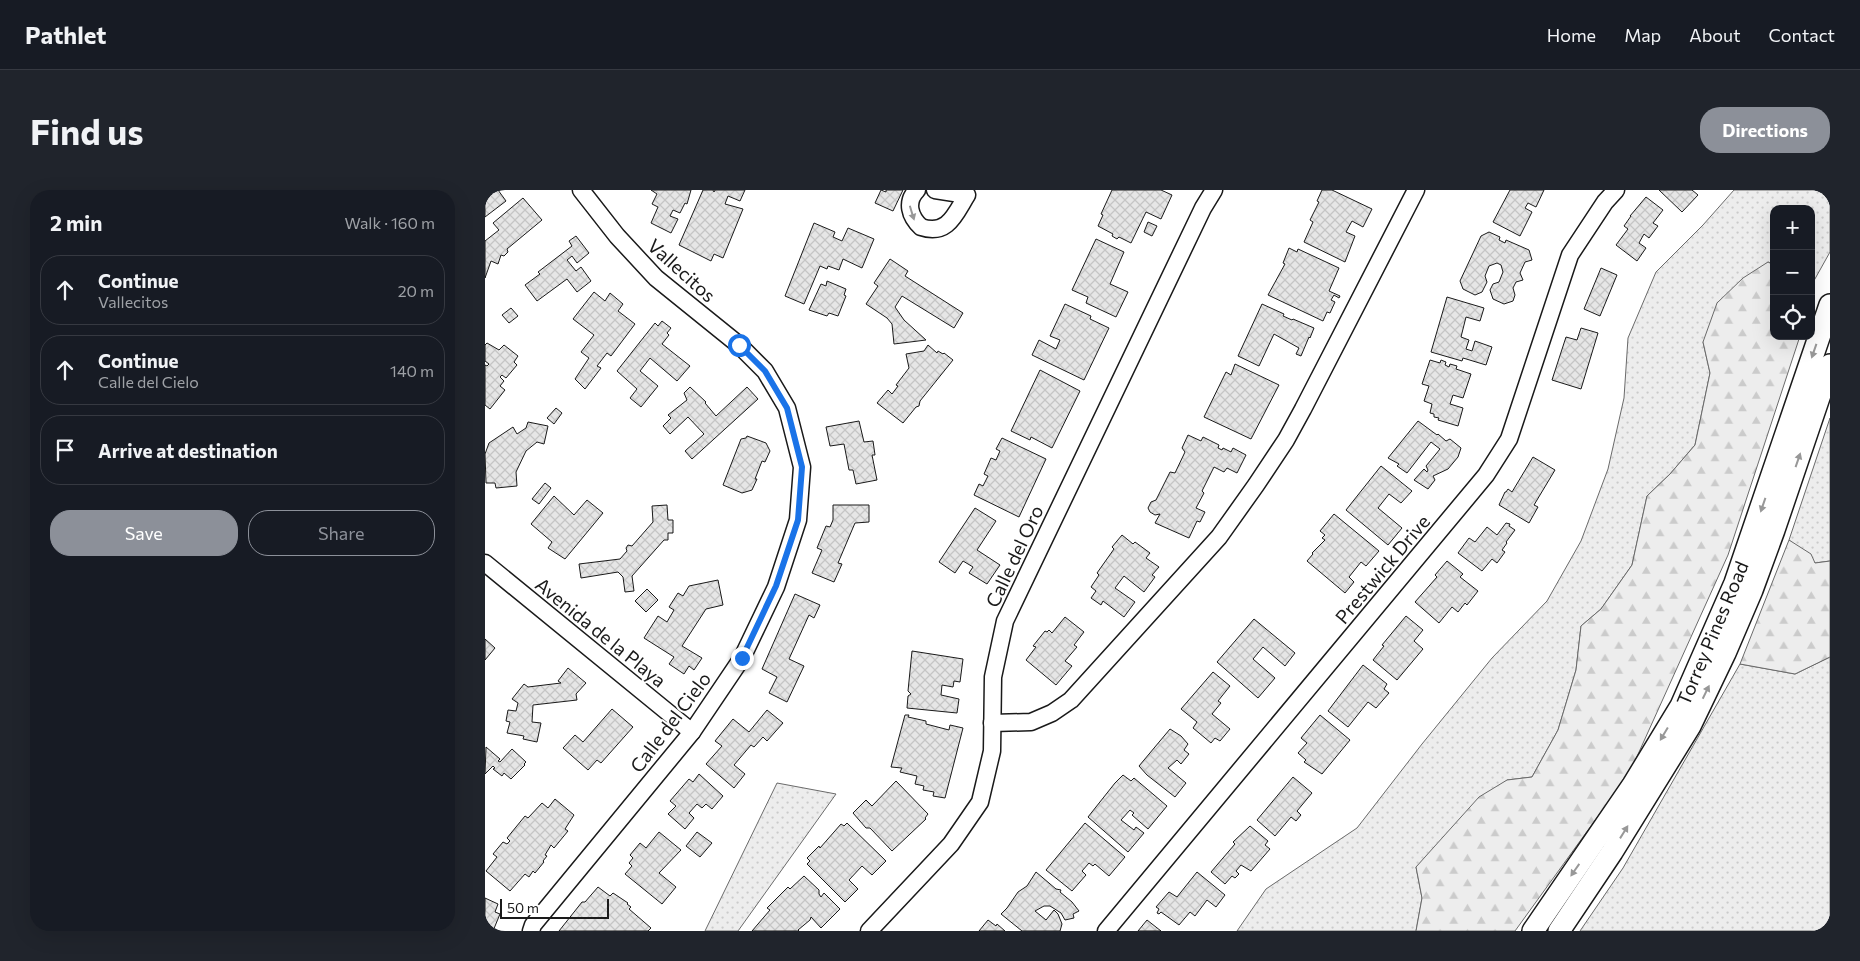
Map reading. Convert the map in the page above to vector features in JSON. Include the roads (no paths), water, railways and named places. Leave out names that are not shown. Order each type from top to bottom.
[{"type":"main road","name":"Torrey Pines Road","points":[[1533,931],[1633,785],[1681,706],[1735,583],[1830,304]]},
{"type":"main road","name":"Torrey Pines Road","points":[[1559,931],[1612,852],[1690,726],[1721,661],[1758,573],[1830,365]]},
{"type":"street","name":"Vallecitos","points":[[581,190],[617,236],[656,278],[739,345],[765,371]]},
{"type":"street","points":[[917,190],[911,199],[909,207],[911,215],[921,227],[929,229],[936,229],[950,222],[970,192]]},
{"type":"street","points":[[935,190],[970,192]]},
{"type":"street","name":"Calle del Oro","points":[[869,931],[951,844],[980,802],[992,751],[993,677],[1005,621],[1203,208],[1214,190]]},
{"type":"street","points":[[992,723],[1031,722],[1052,713],[1071,700],[1219,537],[1287,440],[1416,190]]},
{"type":"street","name":"Prestwick Drive","points":[[1106,931],[1487,475],[1509,439],[1570,255],[1605,202],[1616,190]]},
{"type":"street","name":"Calle del Cielo","points":[[531,931],[693,732],[742,658],[776,586],[798,520],[802,467],[787,408],[765,371]]},
{"type":"street","name":"Avenida de la Playa","points":[[485,563],[693,732]]}]
